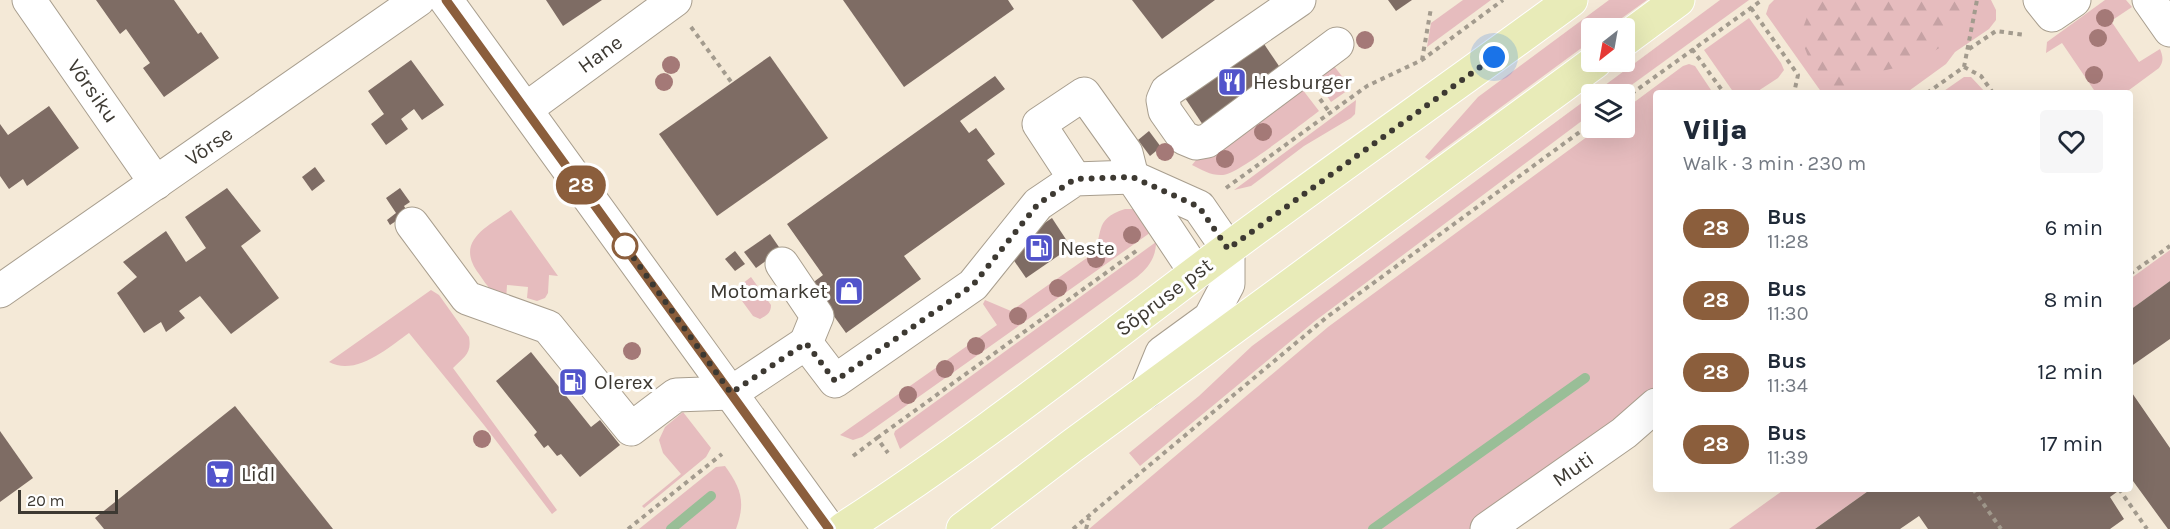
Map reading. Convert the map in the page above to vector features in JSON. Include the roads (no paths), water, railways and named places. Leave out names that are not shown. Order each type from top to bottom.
[{"type":"main road","name":"Sõpruse pst","points":[[843,529],[919,479],[1228,249],[1570,0]]},
{"type":"main road","points":[[1635,32],[1678,0]]},
{"type":"main road","points":[[963,529],[1581,72]]},
{"type":"street","name":"Võrsiku","points":[[30,0],[156,183]]},
{"type":"street","name":"Võrse","points":[[0,291],[418,0]]},
{"type":"street","points":[[446,0],[829,529]]},
{"type":"street","points":[[1299,0],[1167,92],[1163,100],[1165,111],[1184,138],[1196,143],[1207,141],[1337,44]]},
{"type":"street","points":[[2040,0],[2052,15],[2074,0]]},
{"type":"street","points":[[2149,0],[2170,30]]},
{"type":"street","name":"Hane","points":[[526,109],[681,11]]},
{"type":"street","points":[[1075,179],[1039,124],[1084,93],[1126,153],[1132,177],[1196,273]]},
{"type":"street","points":[[806,343],[835,381],[973,285],[1038,204],[1075,179],[1132,177],[1199,207],[1228,249],[1228,284],[1210,318],[1162,353],[1146,392]]},
{"type":"street","points":[[412,224],[467,298],[548,327],[631,429],[676,395],[731,393],[806,343],[817,316],[782,264]]},
{"type":"street","name":"Muti","points":[[1487,529],[1624,433],[1653,408]]},
{"type":"waterway","points":[[1373,529],[1585,378]]},
{"type":"waterway","points":[[671,529],[711,496]]},
{"type":"place","name":"Hesburger","points":[[1232,82]]},
{"type":"place","name":"Neste","points":[[1039,248]]},
{"type":"place","name":"Motomarket","points":[[849,291]]},
{"type":"place","name":"Olerex","points":[[573,382]]},
{"type":"place","name":"Lidl","points":[[220,474]]}]
